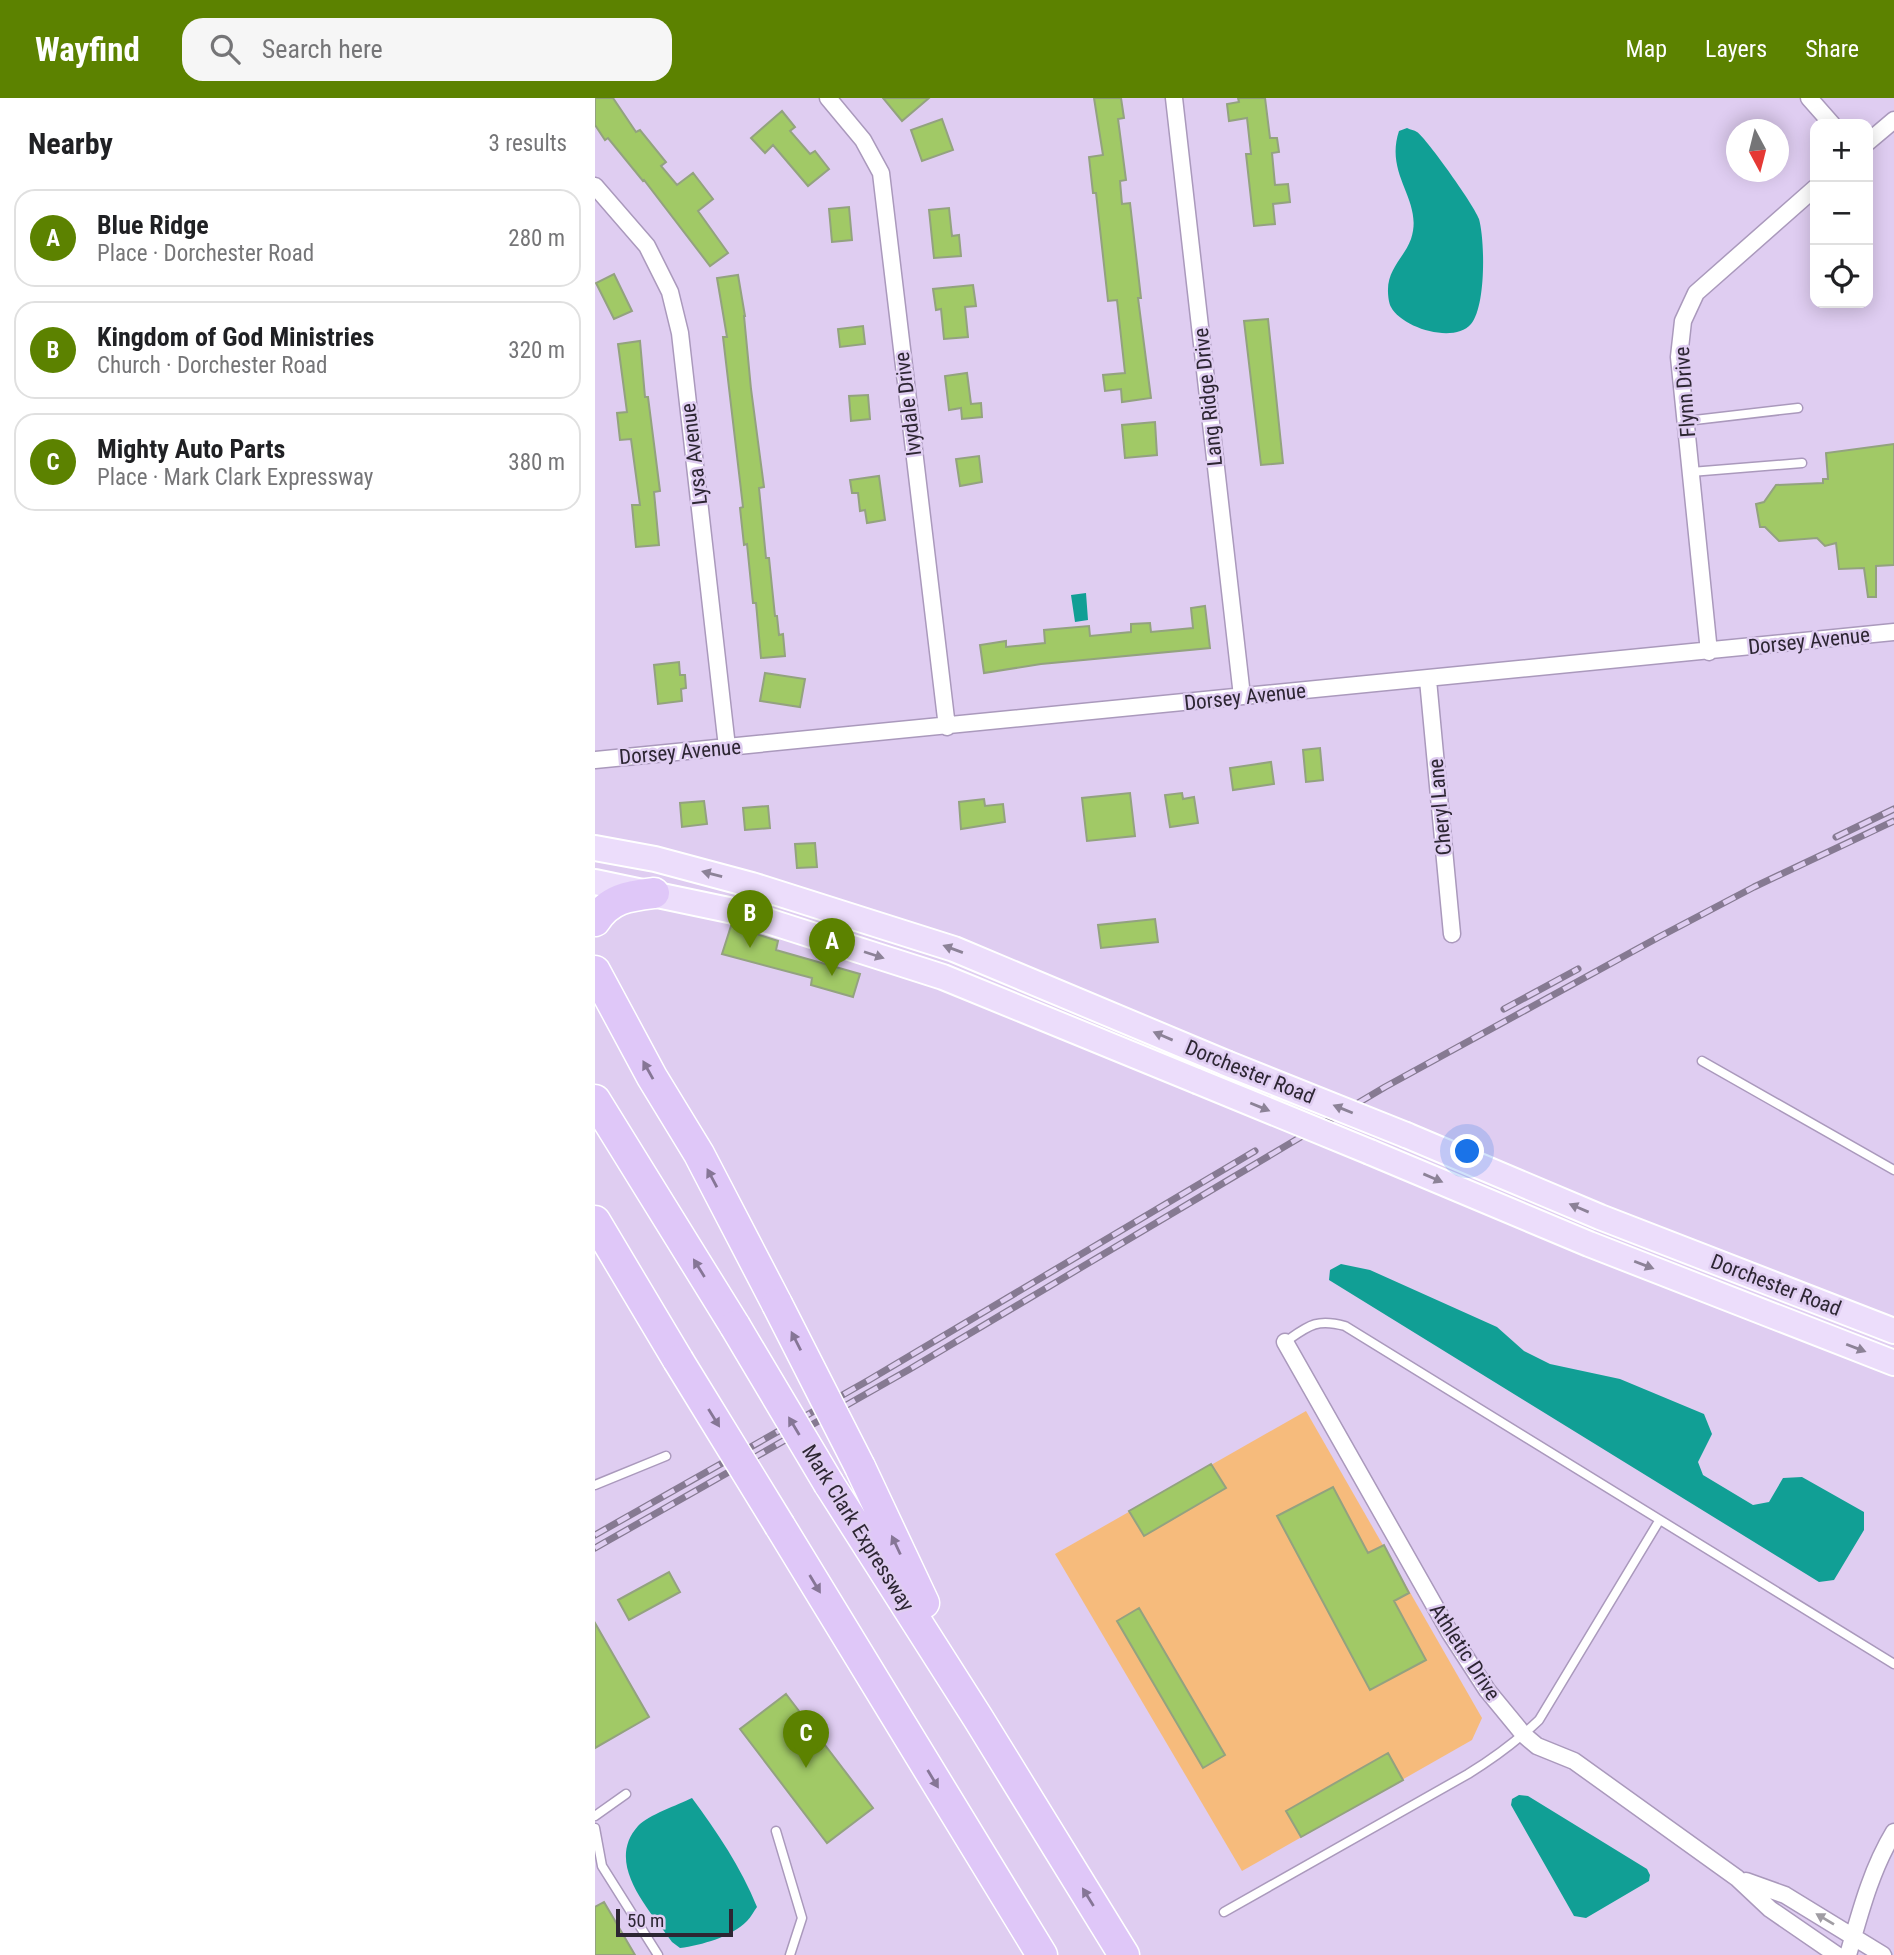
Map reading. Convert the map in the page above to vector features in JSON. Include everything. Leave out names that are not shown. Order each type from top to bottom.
[{"type":"highway","points":[[595,921],[610,903],[626,897],[654,893]]},
{"type":"highway","points":[[595,971],[652,1077],[699,1154],[777,1304],[860,1467],[978,1718]]},
{"type":"highway","name":"Mark Clark Expressway","points":[[595,1100],[829,1484],[1124,1955]]},
{"type":"highway","points":[[595,1221],[1042,1955]]},
{"type":"highway","points":[[595,1246],[678,1360]]},
{"type":"main road","name":"Dorchester Road","points":[[595,848],[655,859],[752,885],[954,949],[1600,1217],[1894,1331]]},
{"type":"main road","name":"Dorchester Road","points":[[595,882],[743,913],[943,977],[1588,1244],[1894,1363]]},
{"type":"street","name":"Ivydale Drive","points":[[828,98],[863,140],[881,173],[947,727]]},
{"type":"street","name":"Lang Ridge Drive","points":[[1174,98],[1242,696]]},
{"type":"street","points":[[1809,98],[1828,119]]},
{"type":"street","points":[[1873,138],[1894,120]]},
{"type":"street","name":"Lysa Avenue","points":[[595,186],[647,246],[670,292],[680,333],[727,747]]},
{"type":"street","name":"Flynn Drive","points":[[1709,652],[1679,357],[1683,321],[1696,293],[1810,192]]},
{"type":"street","name":"Dorsey Avenue","points":[[595,760],[1894,632]]},
{"type":"street","name":"Cheryl Lane","points":[[1428,680],[1452,934]]},
{"type":"street","name":"Athletic Drive","points":[[1285,1342],[1450,1633],[1487,1690],[1524,1735],[1537,1746],[1574,1761],[1737,1878],[1770,1909],[1837,1955]]},
{"type":"street","points":[[1848,1955],[1876,1866],[1894,1832]]},
{"type":"street","name":"Athletic Drive","points":[[1737,1878],[1784,1895],[1884,1955]]},
{"type":"lane","points":[[1686,421],[1798,408]]},
{"type":"lane","points":[[1691,472],[1802,463]]},
{"type":"lane","points":[[1702,1061],[1894,1170]]},
{"type":"lane","points":[[1285,1342],[1304,1328],[1327,1321],[1345,1326],[1894,1664]]},
{"type":"lane","points":[[595,1485],[666,1457]]},
{"type":"lane","points":[[1224,1912],[1468,1774],[1524,1735],[1539,1720],[1659,1521]]},
{"type":"lane","points":[[595,1816],[626,1794]]},
{"type":"lane","points":[[595,1828],[602,1866],[657,1955]]},
{"type":"lane","points":[[776,1830],[802,1918],[790,1955]]},
{"type":"shaded area","points":[[1407,128],[1417,132],[1430,147],[1461,188],[1479,219],[1483,257],[1479,303],[1471,324],[1453,333],[1417,327],[1397,315],[1389,302],[1390,277],[1408,246],[1414,225],[1413,212],[1396,161],[1399,131]]},
{"type":"shaded area","points":[[1086,593],[1088,620],[1075,622],[1071,595]]},
{"type":"shaded area","points":[[1341,1264],[1370,1270],[1497,1327],[1524,1351],[1550,1364],[1620,1379],[1704,1414],[1712,1434],[1698,1462],[1703,1475],[1753,1505],[1769,1502],[1783,1478],[1802,1477],[1864,1512],[1864,1530],[1834,1580],[1819,1582],[1329,1280],[1330,1270]]},
{"type":"shaded area","points":[[1306,1411],[1482,1718],[1472,1740],[1242,1871],[1055,1554]]},
{"type":"shaded area","points":[[1519,1795],[1528,1796],[1647,1869],[1649,1881],[1586,1918],[1574,1916],[1511,1805],[1512,1799]]},
{"type":"shaded area","points":[[692,1798],[728,1850],[757,1907],[747,1921],[733,1932],[680,1948],[672,1942],[634,1886],[626,1856],[629,1841],[638,1826],[656,1814]]},
{"type":"building","points":[[595,98],[613,98],[636,132],[640,130],[666,162],[661,166],[677,185],[693,173],[713,199],[698,211],[728,253],[710,266],[644,180],[608,138],[605,140],[595,125]]},
{"type":"building","points":[[883,98],[929,98],[902,121]]},
{"type":"building","points":[[1094,98],[1121,98],[1124,118],[1118,119],[1126,180],[1120,181],[1122,204],[1130,203],[1141,298],[1138,298],[1151,398],[1122,402],[1121,389],[1105,391],[1103,375],[1125,373],[1117,300],[1108,301],[1096,193],[1093,193],[1089,157],[1103,155]]},
{"type":"building","points":[[1238,98],[1265,98],[1270,138],[1277,138],[1279,152],[1272,153],[1275,185],[1288,184],[1290,202],[1273,204],[1275,224],[1254,226],[1246,154],[1251,154],[1247,118],[1229,121],[1227,104],[1239,102]]},
{"type":"building","points":[[782,111],[795,127],[790,131],[810,154],[815,151],[829,169],[808,186],[773,145],[765,153],[751,138]]},
{"type":"building","points":[[942,119],[953,150],[922,161],[911,130]]},
{"type":"building","points":[[849,207],[852,240],[832,242],[829,209]]},
{"type":"building","points":[[949,208],[952,236],[959,235],[961,256],[934,258],[929,210]]},
{"type":"building","points":[[614,274],[632,311],[614,319],[596,283]]},
{"type":"building","points":[[738,275],[764,487],[759,488],[766,558],[769,558],[775,616],[779,635],[783,634],[785,656],[761,658],[756,603],[753,603],[747,544],[744,545],[740,508],[743,507],[723,337],[727,337],[717,278]]},
{"type":"building","points":[[973,285],[976,306],[965,307],[968,337],[944,339],[941,309],[936,310],[933,289]]},
{"type":"building","points":[[1268,319],[1283,463],[1261,465],[1244,321]]},
{"type":"building","points":[[863,326],[865,344],[840,347],[838,329]]},
{"type":"building","points":[[640,341],[645,397],[648,397],[660,491],[654,492],[659,545],[636,547],[632,505],[640,505],[631,439],[620,440],[617,413],[627,412],[618,344]]},
{"type":"building","points":[[967,373],[971,404],[981,403],[982,417],[962,419],[961,408],[949,410],[945,376]]},
{"type":"building","points":[[868,395],[870,419],[851,421],[849,396]]},
{"type":"building","points":[[1155,422],[1157,455],[1125,458],[1122,425]]},
{"type":"building","points":[[1894,444],[1894,565],[1876,566],[1876,597],[1868,597],[1864,568],[1839,569],[1836,543],[1825,546],[1817,538],[1779,541],[1765,527],[1760,527],[1756,504],[1764,502],[1776,485],[1823,483],[1823,479],[1828,479],[1826,453]]},
{"type":"building","points":[[979,456],[982,482],[960,486],[956,459]]},
{"type":"building","points":[[879,476],[885,520],[867,523],[865,510],[860,511],[858,493],[852,493],[850,480]]},
{"type":"building","points":[[1205,606],[1210,648],[1041,664],[984,673],[980,645],[1006,641],[1006,647],[1045,643],[1044,630],[1089,626],[1090,636],[1131,632],[1131,624],[1150,623],[1151,632],[1193,628],[1191,608]]},
{"type":"building","points":[[679,662],[680,675],[685,675],[686,688],[681,689],[682,701],[658,704],[654,665]]},
{"type":"building","points":[[765,673],[805,679],[800,707],[760,701]]},
{"type":"building","points":[[1320,748],[1323,780],[1306,782],[1303,750]]},
{"type":"building","points":[[1271,762],[1274,784],[1233,790],[1230,768]]},
{"type":"building","points":[[1130,793],[1135,836],[1087,841],[1082,798]]},
{"type":"building","points":[[1182,793],[1183,799],[1194,797],[1198,823],[1170,827],[1165,795]]},
{"type":"building","points":[[984,799],[985,806],[1003,804],[1005,822],[961,829],[959,802]]},
{"type":"building","points":[[704,801],[707,824],[682,827],[680,803]]},
{"type":"building","points":[[768,806],[770,828],[745,830],[743,808]]},
{"type":"building","points":[[815,843],[817,867],[797,868],[795,844]]},
{"type":"building","points":[[1155,919],[1158,942],[1101,948],[1098,925]]},
{"type":"building","points":[[731,926],[778,941],[776,950],[860,974],[853,997],[811,985],[812,978],[722,954]]},
{"type":"building","points":[[1211,1464],[1226,1488],[1144,1536],[1129,1511]]},
{"type":"building","points":[[1333,1487],[1368,1553],[1384,1545],[1409,1593],[1394,1601],[1426,1660],[1370,1690],[1277,1516]]},
{"type":"building","points":[[669,1572],[680,1592],[629,1620],[618,1600]]},
{"type":"building","points":[[1139,1608],[1225,1755],[1203,1768],[1117,1621]]},
{"type":"building","points":[[595,1623],[649,1717],[595,1748]]},
{"type":"building","points":[[786,1694],[873,1808],[827,1843],[740,1729]]},
{"type":"building","points":[[1388,1753],[1403,1780],[1301,1837],[1286,1811]]},
{"type":"building","points":[[604,1902],[635,1955],[595,1955],[595,1907]]},
{"type":"railway","points":[[1836,837],[1894,809]]},
{"type":"railway","points":[[595,1548],[910,1369],[1385,1087],[1754,887],[1894,821]]},
{"type":"railway","points":[[1504,1009],[1578,969]]},
{"type":"railway","points":[[595,1535],[869,1380],[1255,1151]]},
{"type":"place","name":"Kingdom of God Ministries","points":[[750,948]]},
{"type":"place","name":"Blue Ridge","points":[[832,976]]},
{"type":"place","name":"Mighty Auto Parts","points":[[806,1768]]}]
